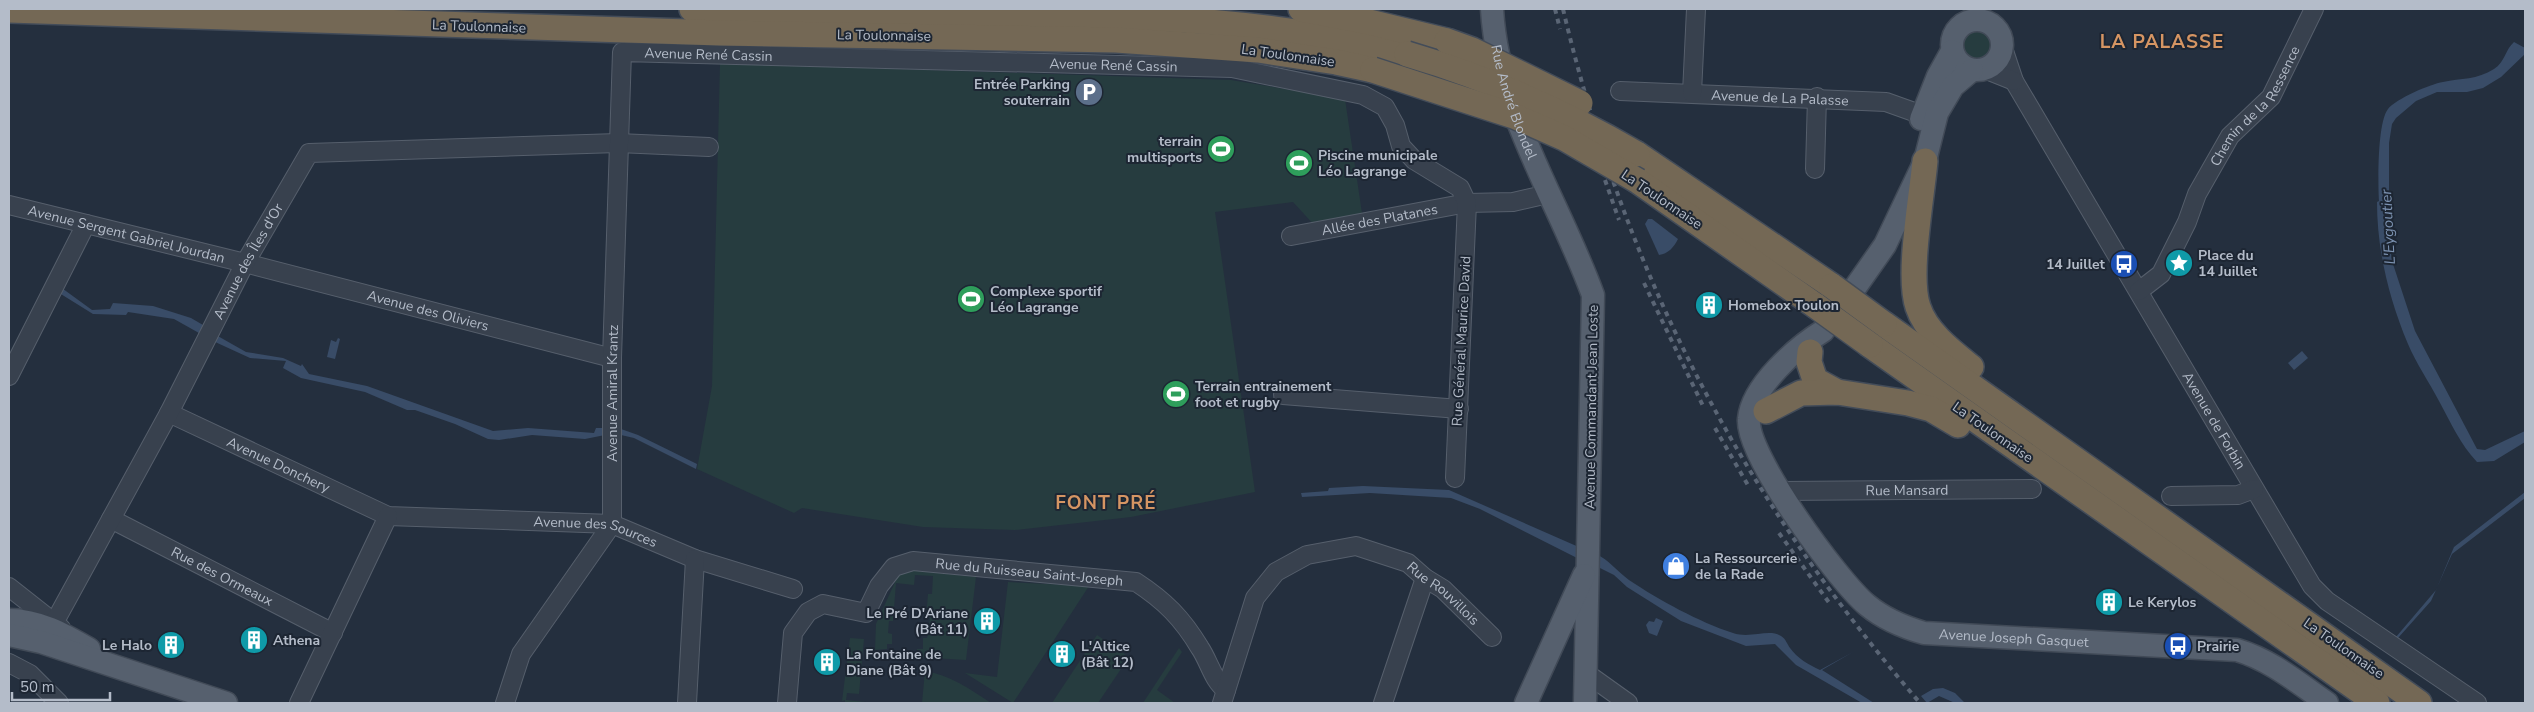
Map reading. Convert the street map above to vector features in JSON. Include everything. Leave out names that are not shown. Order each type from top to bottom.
[{"type":"highway","name":"La Toulonnaise","points":[[692,9],[981,13],[1144,18],[1260,27],[1374,45],[1498,84],[1641,146],[1884,324],[2419,703]]},
{"type":"highway","points":[[1302,9],[1369,22],[1447,41],[1472,50],[1532,78],[1641,146]]},
{"type":"highway","name":"La Toulonnaise","points":[[9,10],[700,33],[894,34],[1116,40],[1258,50],[1336,62],[1370,77],[1514,116],[1564,138],[1638,181],[2377,703]]},
{"type":"highway","points":[[1925,161],[1914,267],[1914,288],[1918,307],[1925,322],[1952,352],[2006,394],[2118,488]]},
{"type":"highway","points":[[1810,352],[1809,362],[1815,380],[1837,392]]},
{"type":"highway","points":[[1766,411],[1801,393],[1837,392],[1908,403],[1931,409],[2172,558]]},
{"type":"main road","name":"Rue André Blondel","points":[[1492,9],[1498,62],[1532,160],[1548,194]]},
{"type":"main road","points":[[1988,16],[2002,45],[1997,60],[1978,69],[1960,64],[1952,52],[1953,38],[1964,17],[1975,20],[1988,16]]},
{"type":"main road","name":"Avenue Joseph Gasquet","points":[[1908,196],[1938,76],[1952,52]]},
{"type":"main road","name":"Avenue Joseph Gasquet","points":[[1764,464],[1759,430],[1776,392],[1810,352],[1823,331],[1885,246],[1925,161],[1929,113],[1953,86],[1978,69]]},
{"type":"main road","name":"Avenue Commandant Jean Loste","points":[[1548,194],[1582,264],[1593,295],[1587,570],[1578,613],[1586,677],[1585,703]]},
{"type":"main road","name":"Avenue Joseph Gasquet","points":[[1823,331],[1802,344],[1767,383],[1752,407],[1749,419],[1751,436],[1764,464],[1836,572],[1852,591],[1883,617],[1902,627],[1924,634],[2237,650],[2256,656],[2273,665],[2327,703]]},
{"type":"main road","points":[[1526,703],[1578,613]]},
{"type":"main road","points":[[10,621],[48,631],[81,644],[125,670]]},
{"type":"main road","points":[[48,631],[125,670],[226,703]]},
{"type":"street","points":[[1692,93],[1696,9]]},
{"type":"street","name":"Chemin de la Ressence","points":[[2139,291],[2161,274],[2187,222],[2194,201],[2232,133],[2272,96],[2314,9]]},
{"type":"street","name":"Avenue de Forbin","points":[[2002,45],[2014,81],[2308,578],[2322,597],[2477,703]]},
{"type":"street","name":"Avenue Amiral Krantz","points":[[612,524],[612,358],[622,52]]},
{"type":"street","name":"Avenue René Cassin","points":[[622,52],[1232,68],[1362,95],[1384,107],[1394,125],[1401,146],[1414,160],[1460,188],[1468,203]]},
{"type":"street","points":[[1978,69],[2014,81]]},
{"type":"street","name":"Avenue de La Palasse","points":[[1620,91],[1817,97],[1886,102],[1929,113]]},
{"type":"street","points":[[1815,169],[1817,97]]},
{"type":"street","points":[[618,143],[709,147]]},
{"type":"street","name":"Avenue des Îles d'Or","points":[[48,631],[169,413],[245,263],[309,153],[618,143]]},
{"type":"street","points":[[1468,203],[1513,202],[1548,194]]},
{"type":"street","name":"Allée des Platanes","points":[[1291,236],[1468,203]]},
{"type":"street","name":"Rue Général Maurice David","points":[[1455,478],[1468,203]]},
{"type":"street","name":"Avenue Sergent Gabriel Jourdan","points":[[9,205],[245,263]]},
{"type":"street","points":[[9,376],[86,224]]},
{"type":"street","name":"Avenue des Oliviers","points":[[245,263],[612,358]]},
{"type":"street","points":[[1283,395],[1458,409]]},
{"type":"street","name":"Avenue Donchery","points":[[169,413],[388,516]]},
{"type":"street","name":"Rue Mansard","points":[[1781,491],[2032,489]]},
{"type":"street","points":[[2171,496],[2231,496],[2246,494],[2254,489]]},
{"type":"street","points":[[299,703],[388,516]]},
{"type":"street","name":"Avenue des Sources","points":[[388,516],[612,524],[695,559],[793,589]]},
{"type":"street","name":"Rue des Ormeaux","points":[[111,519],[333,634]]},
{"type":"street","points":[[505,703],[521,654],[612,524]]},
{"type":"street","name":"Rue Rouvillois","points":[[1224,697],[1254,598],[1276,572],[1307,555],[1356,546],[1408,563],[1425,578],[1443,589],[1492,636]]},
{"type":"street","points":[[687,703],[695,559]]},
{"type":"street","name":"Rue du Ruisseau Saint-Joseph","points":[[787,703],[793,633],[808,612],[822,604],[866,614],[879,586],[894,567],[913,561],[1136,582],[1163,600],[1181,619],[1201,649],[1224,697]]},
{"type":"street","points":[[1383,703],[1425,578]]},
{"type":"street","points":[[9,587],[48,631]]},
{"type":"street","points":[[9,663],[30,674],[60,703]]},
{"type":"street","points":[[1586,677],[1593,678],[1628,703]]},
{"type":"green space","points":[[1972,21],[1982,21],[1994,28],[2001,40],[2001,50],[1994,62],[1982,69],[1972,69],[1964,65],[1957,58],[1953,50],[1953,40],[1957,32],[1964,25]]},
{"type":"green space","name":"Complexe sportif Léo Lagrange","points":[[720,63],[1231,80],[1345,99],[1363,220],[1316,227],[1293,202],[1215,212],[1255,492],[1131,517],[1015,530],[923,527],[802,508],[794,513],[697,469],[712,386]]},
{"type":"green space","points":[[901,569],[976,577],[966,660],[917,657],[917,649],[923,649],[923,638],[927,638],[930,618],[926,618],[928,594],[932,594],[933,576],[915,575],[914,585],[896,583],[893,621],[889,621],[888,633],[892,634],[892,644],[887,644],[887,649],[875,650],[876,624]]},
{"type":"green space","points":[[1008,582],[1089,586],[1013,703],[965,673],[997,677]]},
{"type":"green space","points":[[1097,635],[1129,657],[1098,703],[1052,703]]},
{"type":"green space","points":[[850,638],[864,639],[859,694],[847,693],[846,700],[875,703],[845,703],[845,700],[842,701]]},
{"type":"green space","points":[[1179,648],[1182,652],[1157,690],[1175,703],[1143,703]]},
{"type":"green space","points":[[925,671],[951,679],[991,703],[922,703]]},
{"type":"water","name":"L'Eygoutier","points":[[2514,42],[2525,48],[2525,54],[2501,77],[2483,88],[2467,92],[2437,92],[2416,101],[2396,118],[2392,124],[2389,143],[2389,245],[2393,264],[2415,331],[2477,449],[2485,450],[2525,431],[2525,442],[2494,461],[2477,462],[2461,441],[2415,358],[2395,310],[2385,274],[2379,238],[2377,202],[2379,201],[2380,140],[2384,116],[2392,105],[2430,86],[2488,73],[2498,66]]},
{"type":"water","points":[[1648,219],[1652,219],[1678,239],[1668,252],[1659,255],[1645,224]]},
{"type":"water","points":[[59,286],[92,310],[110,309],[113,303],[153,306],[191,318],[203,325],[199,333],[174,319],[128,312],[126,315],[93,314],[56,291]]},
{"type":"water","points":[[216,335],[246,352],[283,358],[301,366],[302,364],[309,374],[367,386],[493,431],[528,428],[594,433],[596,428],[605,428],[605,435],[585,439],[532,435],[499,440],[488,439],[455,424],[415,410],[407,410],[365,392],[301,378],[283,368],[286,361],[250,358],[213,341]]},
{"type":"water","points":[[338,338],[340,339],[335,359],[327,357],[331,340],[336,342]]},
{"type":"water","points":[[2302,351],[2308,358],[2294,370],[2288,363]]},
{"type":"water","points":[[621,429],[638,435],[697,464],[696,469],[634,438],[621,435]]},
{"type":"water","points":[[1363,486],[1449,490],[1581,548],[1581,560],[1480,509],[1451,498],[1370,493],[1302,497],[1301,493],[1328,491],[1329,488]]},
{"type":"water","points":[[2525,492],[2525,498],[2452,554],[2437,587],[2454,547]]},
{"type":"water","points":[[1596,554],[1641,588],[1666,603],[1707,623],[1740,635],[1771,633],[1781,636],[1796,655],[1820,670],[1853,652],[1822,670],[1874,703],[1862,703],[1796,665],[1775,644],[1746,646],[1681,621],[1627,587],[1614,575],[1596,566]]},
{"type":"water","points":[[2436,590],[2431,601],[2398,638],[2396,637]]},
{"type":"water","points":[[1656,618],[1663,621],[1657,636],[1649,633],[1646,625],[1649,621],[1654,622]]},
{"type":"water","points":[[1943,688],[1955,693],[1965,703],[1955,703],[1939,696],[1927,703],[1921,696],[1933,689]]},
{"type":"railway","points":[[1555,9],[1560,29]]},
{"type":"railway","points":[[1563,9],[1589,107],[1620,201],[1656,291],[1698,378],[1745,462],[1798,544],[1856,624],[1920,703]]},
{"type":"railway","points":[[1605,180],[1619,220]]},
{"type":"railway","points":[[1644,283],[1703,406]]},
{"type":"railway","points":[[1715,428],[1749,487]]},
{"type":"railway","points":[[1779,533],[1830,604]]},
{"type":"place","name":"Entrée Parking souterrain","points":[[1089,92]]},
{"type":"place","name":"terrain multisports","points":[[1221,149]]},
{"type":"place","name":"Piscine municipale Léo Lagrange","points":[[1299,163]]},
{"type":"place","name":"Place du 14 Juillet","points":[[2179,263]]},
{"type":"place","name":"14 Juillet","points":[[2124,264]]},
{"type":"place","name":"Complexe sportif Léo Lagrange","points":[[971,299]]},
{"type":"place","name":"Homebox Toulon","points":[[1709,305]]},
{"type":"place","name":"Terrain entrainement foot et rugby","points":[[1176,394]]},
{"type":"place","name":"La Ressourcerie de la Rade","points":[[1676,566]]},
{"type":"place","name":"Le Kerylos","points":[[2109,602]]},
{"type":"place","name":"Le Pré D'Ariane (Bât 11)","points":[[987,621]]},
{"type":"place","name":"Athena","points":[[254,640]]},
{"type":"place","name":"Le Halo","points":[[171,645]]},
{"type":"place","name":"Prairie","points":[[2178,646]]},
{"type":"place","name":"L'Altice (Bât 12)","points":[[1062,654]]},
{"type":"place","name":"La Fontaine de Diane (Bât 9)","points":[[827,662]]},
{"type":"district","name":"LA PALASSE","points":[[2162,41]]},
{"type":"district","name":"FONT PRÉ","points":[[1106,502]]}]
